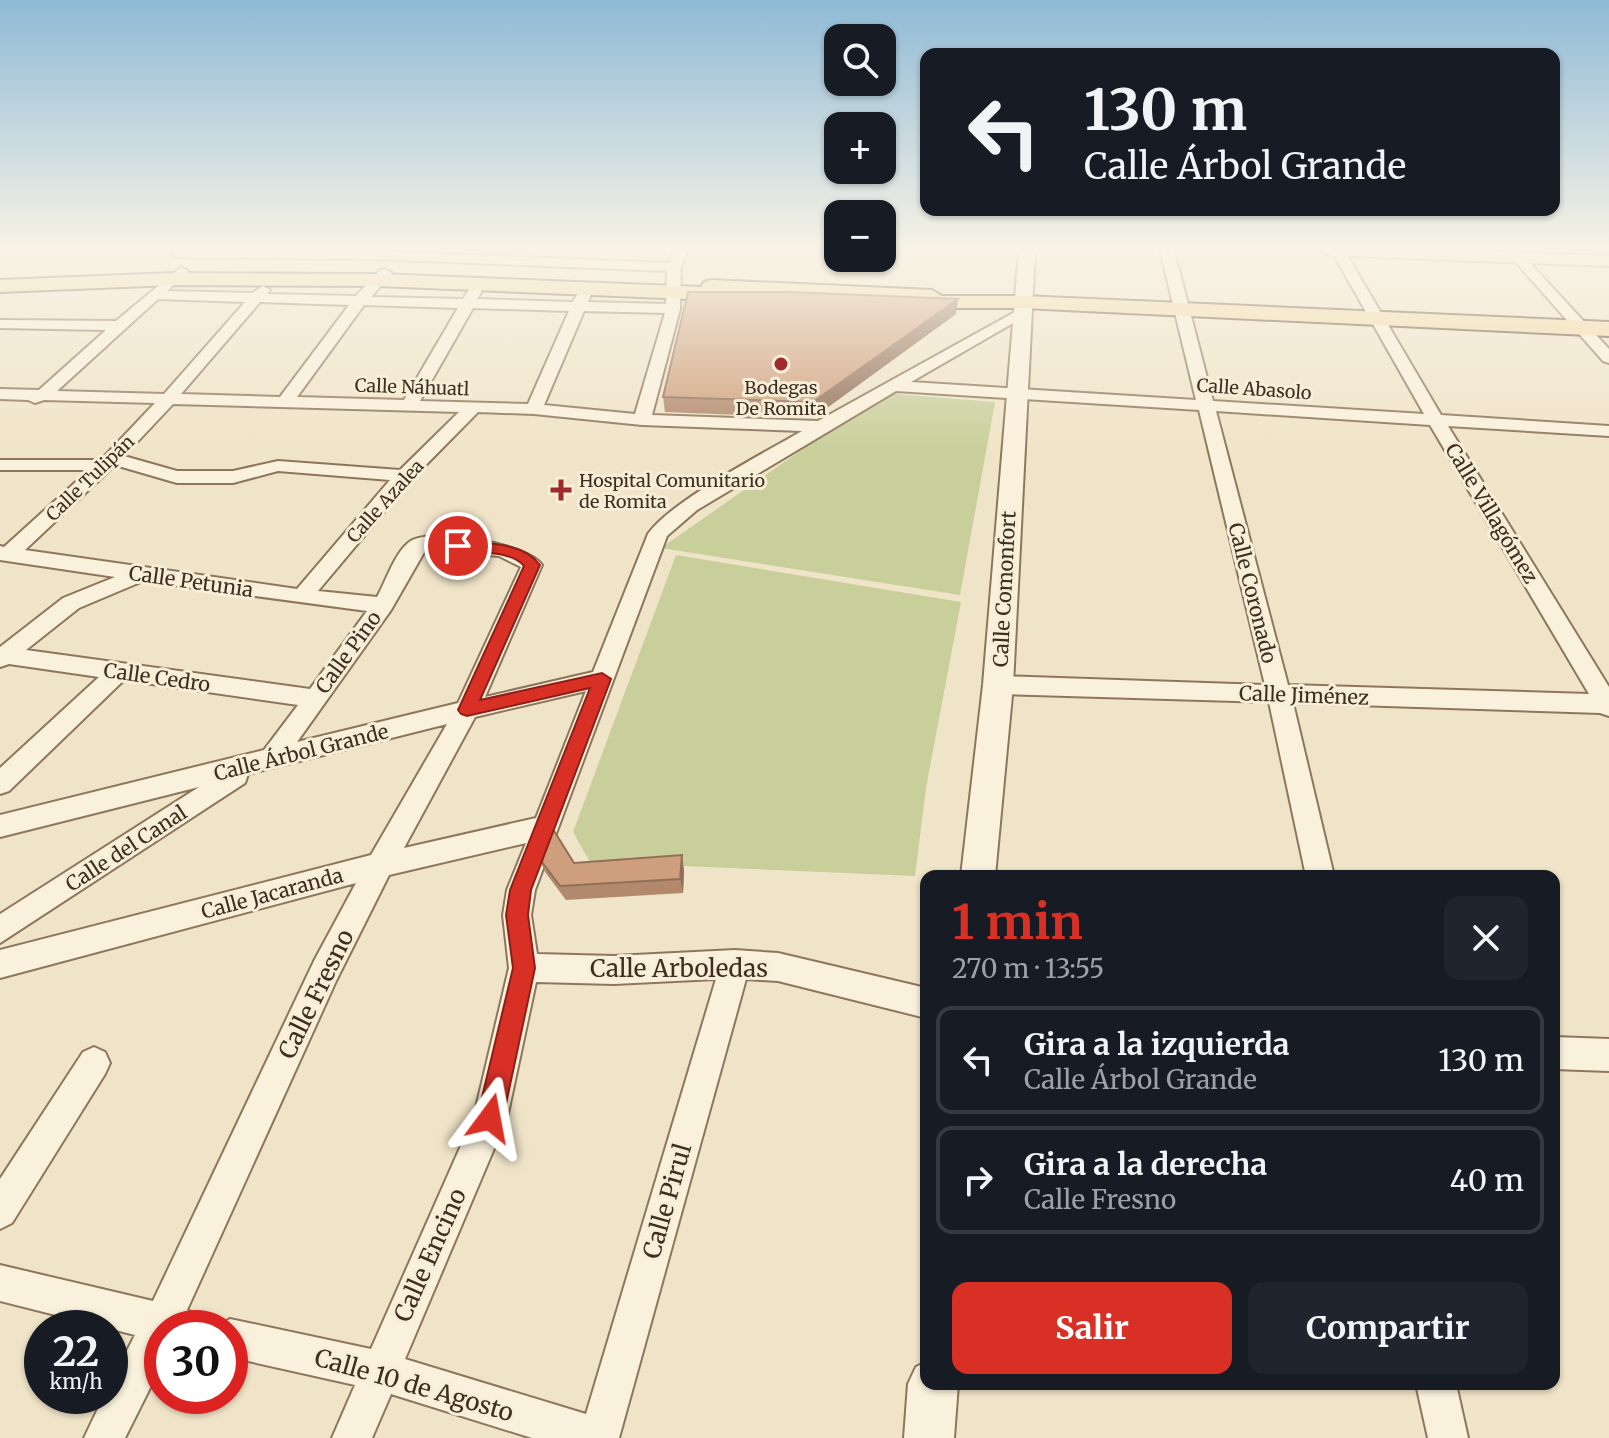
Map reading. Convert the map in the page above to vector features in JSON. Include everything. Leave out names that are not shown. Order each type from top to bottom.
[{"type":"main road","points":[[1336,317],[1609,329]]},
{"type":"street","points":[[0,410],[43,395],[128,317]]},
{"type":"street","name":"Calle Tulipán","points":[[5,553],[109,462],[239,317]]},
{"type":"street","points":[[284,403],[347,317]]},
{"type":"street","points":[[408,407],[460,317]]},
{"type":"street","points":[[534,409],[574,317]]},
{"type":"street","points":[[642,420],[667,317]]},
{"type":"street","points":[[775,425],[785,446],[897,386],[1006,317]]},
{"type":"street","name":"Calle Comonfort","points":[[979,870],[998,685],[1021,317]]},
{"type":"street","name":"Calle Coronado","points":[[1184,317],[1279,695],[1319,870]]},
{"type":"street","points":[[1572,317],[1609,358]]},
{"type":"street","name":"Calle Villagómez","points":[[1377,319],[1609,705]]},
{"type":"street","points":[[0,324],[120,326]]},
{"type":"street","name":"Calle Abasolo","points":[[897,386],[1609,431]]},
{"type":"street","name":"Calle Náhuatl","points":[[0,394],[534,409],[642,420],[823,426]]},
{"type":"street","name":"Calle Azalea","points":[[302,597],[404,476],[472,409]]},
{"type":"street","name":"Calle Encino","points":[[352,1438],[490,1118],[524,968],[517,915],[521,890],[658,534],[665,525],[785,446]]},
{"type":"street","points":[[0,465],[109,462],[177,477],[233,477],[278,466],[404,476]]},
{"type":"street","name":"Calle Pino","points":[[262,762],[383,605],[414,548],[422,543],[525,556]]},
{"type":"street","name":"Calle Petunia","points":[[5,553],[302,597],[383,605]]},
{"type":"street","name":"Calle Fresno","points":[[180,1310],[325,971],[467,710],[532,565],[525,556]]},
{"type":"street","points":[[1,656],[71,603],[141,573]]},
{"type":"street","name":"Calle Cedro","points":[[1,656],[314,698]]},
{"type":"street","points":[[0,784],[119,672]]},
{"type":"street","name":"Calle Árbol Grande","points":[[0,826],[602,679]]},
{"type":"street","name":"Calle Jiménez","points":[[998,685],[1609,705]]},
{"type":"street","name":"Calle del Canal","points":[[0,930],[262,762]]},
{"type":"street","name":"Calle Jacaranda","points":[[0,964],[380,865],[546,827]]},
{"type":"street","name":"Calle Arboledas","points":[[524,968],[614,970],[735,964],[778,967],[920,1001]]},
{"type":"street","name":"Calle Pirul","points":[[598,1438],[735,964]]},
{"type":"street","points":[[1560,1053],[1609,1055]]},
{"type":"street","points":[[0,1211],[94,1063]]},
{"type":"street","points":[[0,1283],[144,1319]]},
{"type":"street","name":"Calle 10 de Agosto","points":[[248,1342],[380,1371],[598,1438]]},
{"type":"street","name":"Calle Fresno","points":[[104,1438],[144,1373]]},
{"type":"street","points":[[929,1438],[933,1390]]},
{"type":"street","points":[[1437,1390],[1448,1438]]},
{"type":"green space","points":[[883,393],[995,402],[960,595],[661,548]]},
{"type":"green space","points":[[676,555],[961,602],[926,788],[915,876],[590,862],[573,832]]},
{"type":"building","name":"Bodegas De Romita","points":[[682,317],[933,317],[813,402],[663,397]]},
{"type":"building","points":[[551,826],[574,863],[682,855],[680,879],[560,886],[539,858]]},
{"type":"place","name":"Bodegas De Romita","points":[[781,364]]},
{"type":"place","name":"Hospital Comunitario de Romita","points":[[561,490]]},
{"type":"route","points":[[458,546],[525,556],[532,565],[467,710],[602,679],[521,890],[517,915],[524,968],[490,1118]]}]
